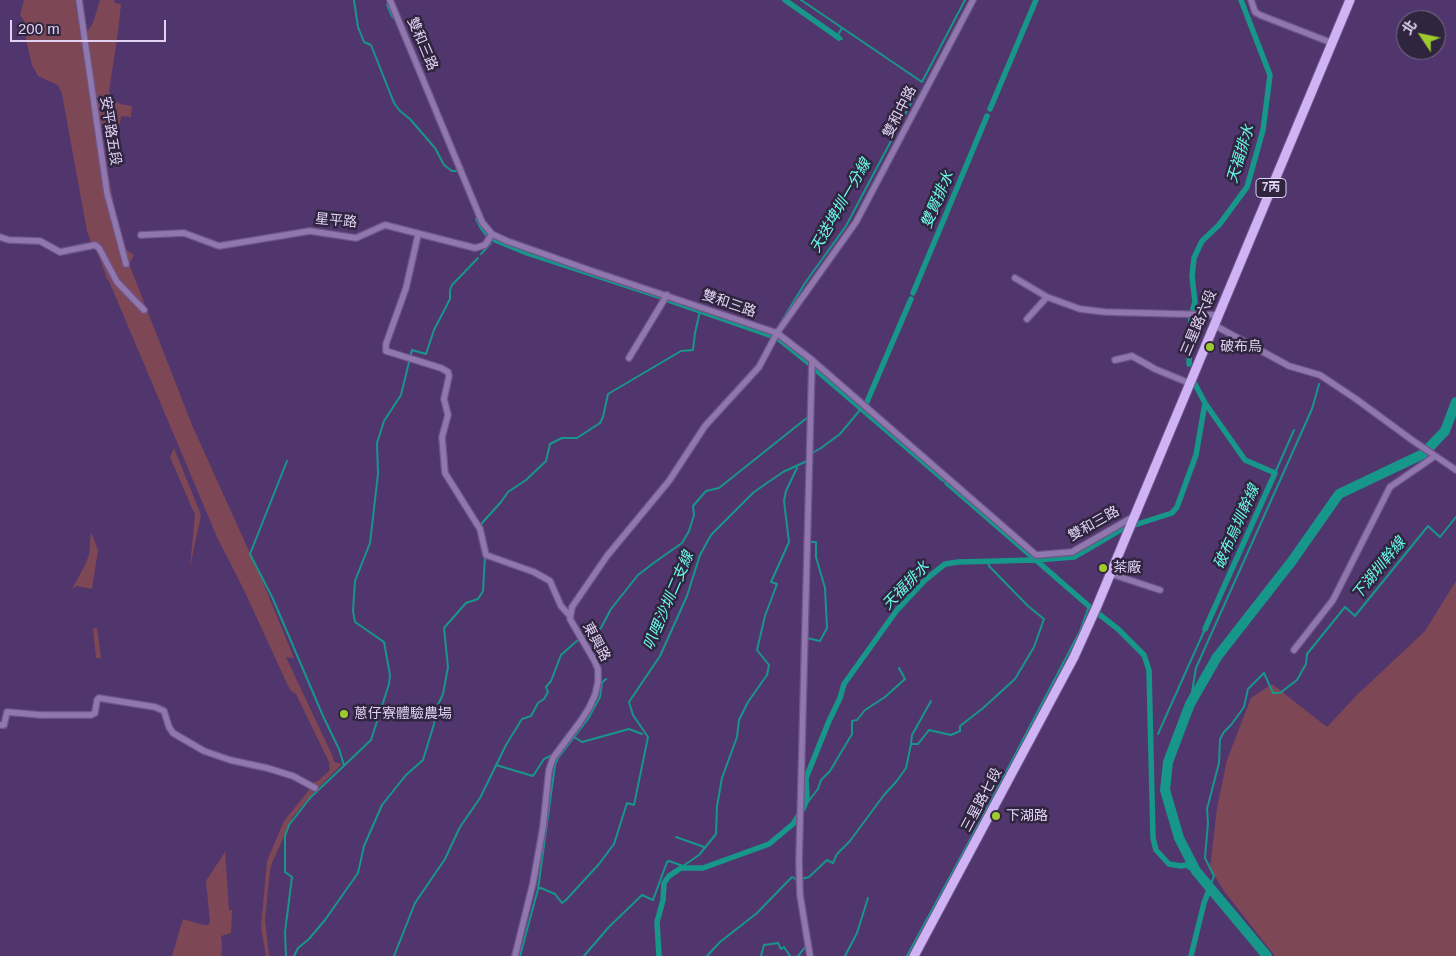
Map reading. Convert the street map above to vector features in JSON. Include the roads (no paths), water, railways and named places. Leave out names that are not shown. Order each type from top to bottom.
[{"type":"main road","name":"三星路六段","points":[[1074,657],[1111,574],[1350,0]]},
{"type":"main road","name":"三星路七段","points":[[914,956],[1074,657]]},
{"type":"street","name":"安平路五段","points":[[79,0],[107,193],[126,264]]},
{"type":"street","name":"雙和三路","points":[[390,0],[482,222],[491,236],[775,337],[1036,555],[1072,552],[1134,517]]},
{"type":"street","name":"雙和中路","points":[[775,337],[856,222],[973,0]]},
{"type":"street","points":[[1250,0],[1255,12],[1332,42]]},
{"type":"street","name":"星平路","points":[[141,235],[184,233],[219,246],[310,231],[356,238],[385,225],[474,248],[485,245],[491,236]]},
{"type":"street","points":[[418,235],[412,267],[386,344],[386,351],[441,368],[448,372],[444,399],[448,415],[442,441],[445,473],[480,529],[486,555],[540,575],[550,581],[561,606],[570,616]]},
{"type":"street","points":[[0,237],[9,240],[40,241],[60,252],[95,245],[99,248],[117,282],[144,310]]},
{"type":"street","points":[[1015,278],[1047,296],[1080,309],[1218,315]]},
{"type":"street","points":[[1027,319],[1047,296]]},
{"type":"street","points":[[629,358],[665,299]]},
{"type":"street","points":[[1214,325],[1289,366],[1320,375],[1456,470]]},
{"type":"street","name":"東興路","points":[[515,956],[533,883],[553,758],[589,708],[598,682],[598,669],[572,623],[570,616],[575,602],[607,556],[669,481],[705,426],[759,367],[775,337]]},
{"type":"street","points":[[1115,360],[1132,356],[1155,369],[1191,380]]},
{"type":"street","points":[[810,956],[800,895],[799,812],[812,366]]},
{"type":"street","points":[[1294,650],[1333,600],[1390,487],[1433,455]]},
{"type":"street","points":[[1111,574],[1160,590]]},
{"type":"street","points":[[0,724],[4,725],[8,712],[41,715],[91,715],[95,713],[99,698],[155,707],[164,711],[173,733],[204,751],[230,760],[293,776],[315,788]]},
{"type":"waterway","points":[[354,0],[358,27],[364,42],[371,45],[394,103],[435,148],[444,165],[452,171],[458,171]]},
{"type":"waterway","points":[[785,0],[839,38]]},
{"type":"waterway","name":"天送埤圳一分線","points":[[801,0],[922,82],[965,0]]},
{"type":"waterway","name":"雙賢排水","points":[[990,109],[1036,0]]},
{"type":"waterway","name":"天福排水","points":[[1189,364],[1191,316],[1195,302],[1192,276],[1194,258],[1202,241],[1219,225],[1247,187],[1263,130],[1270,75],[1241,0]]},
{"type":"waterway","points":[[389,5],[394,16]]},
{"type":"waterway","points":[[838,39],[836,38],[842,28]]},
{"type":"waterway","name":"天送埤圳一分線","points":[[780,324],[805,283],[846,226],[918,90]]},
{"type":"waterway","name":"雙賢排水","points":[[913,293],[987,116]]},
{"type":"waterway","points":[[478,219],[489,236]]},
{"type":"waterway","points":[[495,240],[527,253],[661,297]]},
{"type":"waterway","points":[[481,254],[491,243]]},
{"type":"waterway","points":[[286,956],[285,932],[292,877],[285,872],[285,836],[289,825],[310,798],[371,740],[389,684],[390,675],[384,642],[355,622],[353,611],[355,581],[370,543],[378,474],[377,443],[384,421],[401,395],[412,350],[426,354],[434,330],[450,299],[452,285],[478,258]]},
{"type":"waterway","points":[[665,299],[772,336]]},
{"type":"waterway","name":"雙賢排水","points":[[866,404],[911,299]]},
{"type":"waterway","points":[[481,527],[482,523],[508,492],[526,480],[546,461],[550,444],[562,438],[577,438],[600,423],[608,394],[681,351],[693,350],[700,311]]},
{"type":"waterway","points":[[779,339],[810,364]]},
{"type":"waterway","points":[[815,369],[943,479]]},
{"type":"waterway","name":"天福排水","points":[[659,956],[657,922],[663,900],[664,883],[669,876],[681,868],[703,868],[769,844],[793,824],[807,799],[806,778],[840,698],[844,684],[897,610],[925,580],[945,564],[1074,557],[1122,529],[1172,513],[1177,507],[1196,455],[1205,403],[1195,384]]},
{"type":"waterway","points":[[1190,704],[1196,668],[1312,409],[1319,384]]},
{"type":"waterway","points":[[1267,956],[1196,871],[1179,838],[1165,790],[1168,762],[1190,704],[1217,657],[1292,561],[1339,494],[1423,454],[1445,431],[1456,402]]},
{"type":"waterway","name":"破布烏圳幹線","points":[[1205,403],[1245,460],[1275,473],[1205,629]]},
{"type":"waterway","name":"叭哩沙圳二支線","points":[[812,453],[840,434],[860,410]]},
{"type":"waterway","points":[[583,637],[585,636],[589,640],[601,628],[611,609],[638,575],[682,543],[689,531],[694,515],[693,506],[706,491],[719,488],[808,417]]},
{"type":"waterway","points":[[1275,473],[1294,430]]},
{"type":"waterway","points":[[287,461],[250,554],[273,599],[339,749],[344,765]]},
{"type":"waterway","name":"叭哩沙圳二支線","points":[[538,889],[541,888],[555,894],[562,903],[566,900],[599,864],[614,844],[627,803],[634,805],[648,737],[633,715],[629,702],[660,656],[687,596],[700,555],[711,535],[754,492],[783,472],[807,461]]},
{"type":"waterway","points":[[584,956],[608,928],[642,895],[653,900],[667,862],[683,866],[699,855],[716,834],[717,806],[722,778],[737,737],[739,720],[748,702],[767,675],[769,665],[757,650],[765,616],[777,584],[771,582],[789,542],[784,501],[786,491],[797,468]]},
{"type":"waterway","points":[[947,483],[1090,607]]},
{"type":"waterway","points":[[811,488],[811,511]]},
{"type":"waterway","name":"下湖圳幹線","points":[[1210,887],[1214,876],[1205,858],[1208,823],[1207,809],[1219,763],[1220,739],[1244,707],[1248,689],[1264,673],[1273,693],[1280,693],[1297,680],[1306,664],[1307,654],[1345,607],[1355,616],[1428,526],[1440,537],[1456,517]]},
{"type":"waterway","points":[[807,640],[807,638],[820,641],[827,628],[825,588],[816,557],[816,542],[810,542]]},
{"type":"waterway","points":[[294,956],[298,948],[309,939],[325,920],[358,873],[364,846],[382,805],[406,775],[423,760],[434,724],[436,709],[443,694],[448,667],[444,628],[466,603],[478,599],[483,591],[485,556]]},
{"type":"waterway","points":[[707,956],[720,942],[757,913],[792,877],[797,880],[809,877],[827,860],[833,863],[837,854],[850,841],[906,768],[911,744],[918,744],[929,730],[951,735],[960,731],[960,726],[1015,679],[1034,647],[1044,619],[1028,606],[989,566],[988,561]]},
{"type":"waterway","points":[[907,956],[1080,631],[1089,606]]},
{"type":"waterway","points":[[1100,615],[1118,629],[1144,655],[1149,670],[1153,838],[1156,850],[1169,864],[1186,865],[1196,871]]},
{"type":"waterway","points":[[1158,734],[1205,629]]},
{"type":"waterway","points":[[394,956],[415,903],[445,859],[460,827],[480,798],[506,745],[522,719],[531,716],[538,703],[544,699],[548,692],[546,687],[551,681],[561,655],[579,639]]},
{"type":"waterway","points":[[804,807],[818,789],[821,780],[830,771],[852,734],[852,721],[857,720],[865,710],[885,697],[905,679],[899,668]]},
{"type":"waterway","points":[[599,685],[606,679]]},
{"type":"waterway","points":[[520,956],[538,889],[555,765],[558,758],[588,719],[600,697],[602,682]]},
{"type":"waterway","points":[[911,744],[912,735],[931,701]]},
{"type":"waterway","points":[[559,745],[582,715]]},
{"type":"waterway","points":[[574,737],[582,742],[629,729],[642,734]]},
{"type":"waterway","points":[[496,765],[533,776],[544,759],[552,755]]},
{"type":"waterway","name":"天福排水","points":[[803,800],[803,813]]},
{"type":"waterway","points":[[676,837],[704,847]]},
{"type":"waterway","points":[[1191,956],[1204,903],[1210,887]]},
{"type":"waterway","points":[[845,956],[857,933],[868,898]]},
{"type":"waterway","points":[[761,956],[764,945],[778,943],[781,949],[784,947],[790,956]]},
{"type":"waterway","points":[[798,956],[806,946]]},
{"type":"place","name":"破布烏","points":[[1210,347]]},
{"type":"place","name":"茶廠","points":[[1103,568]]},
{"type":"place","name":"蔥仔寮體驗農場","points":[[344,714]]},
{"type":"place","name":"下湖路","points":[[996,816]]}]
